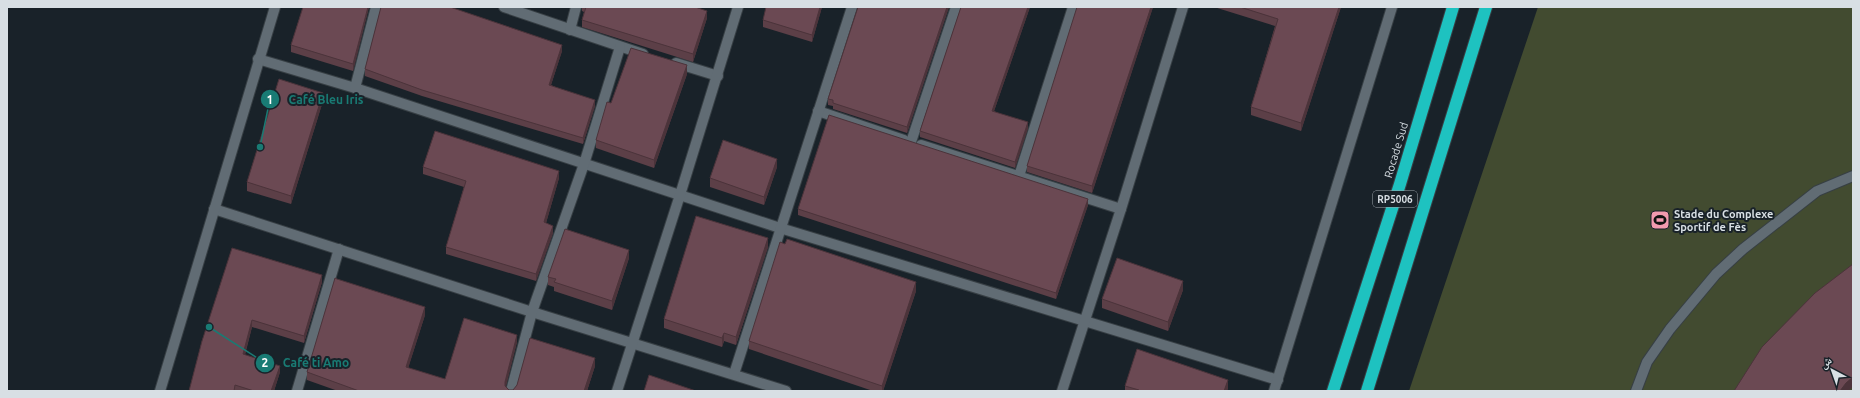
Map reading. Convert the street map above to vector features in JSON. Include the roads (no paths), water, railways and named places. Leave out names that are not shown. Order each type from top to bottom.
[{"type":"highway","name":"Rocade Sud","points":[[1333,391],[1400,184],[1454,7]]},
{"type":"highway","name":"RP5006","points":[[1367,391],[1486,7]]},
{"type":"street","points":[[160,391],[274,7]]},
{"type":"street","points":[[355,88],[376,7]]},
{"type":"street","points":[[504,7],[650,56]]},
{"type":"street","points":[[570,30],[576,7]]},
{"type":"street","points":[[617,391],[631,343],[718,76],[738,7]]},
{"type":"street","points":[[734,374],[852,7]]},
{"type":"street","points":[[911,142],[956,7]]},
{"type":"street","points":[[1019,176],[1073,7]]},
{"type":"street","points":[[1062,391],[1121,209],[1183,7]]},
{"type":"street","points":[[1274,391],[1392,7]]},
{"type":"street","points":[[511,391],[532,312],[584,164],[620,47]]},
{"type":"street","points":[[258,59],[355,88],[780,228],[1278,380]]},
{"type":"street","points":[[665,60],[718,76]]},
{"type":"street","points":[[818,111],[1121,209]]},
{"type":"street","points":[[1636,391],[1647,362],[1670,329],[1716,274],[1743,249],[1817,191],[1853,176]]},
{"type":"street","points":[[214,209],[532,312],[786,391]]},
{"type":"street","points":[[298,391],[339,249]]},
{"type":"place","name":"Café Bleu Iris","points":[[260,147]]},
{"type":"place","name":"Stade du Complexe Sportif de Fès","points":[[1660,220]]},
{"type":"place","name":"Café ti Amo","points":[[209,327]]}]
